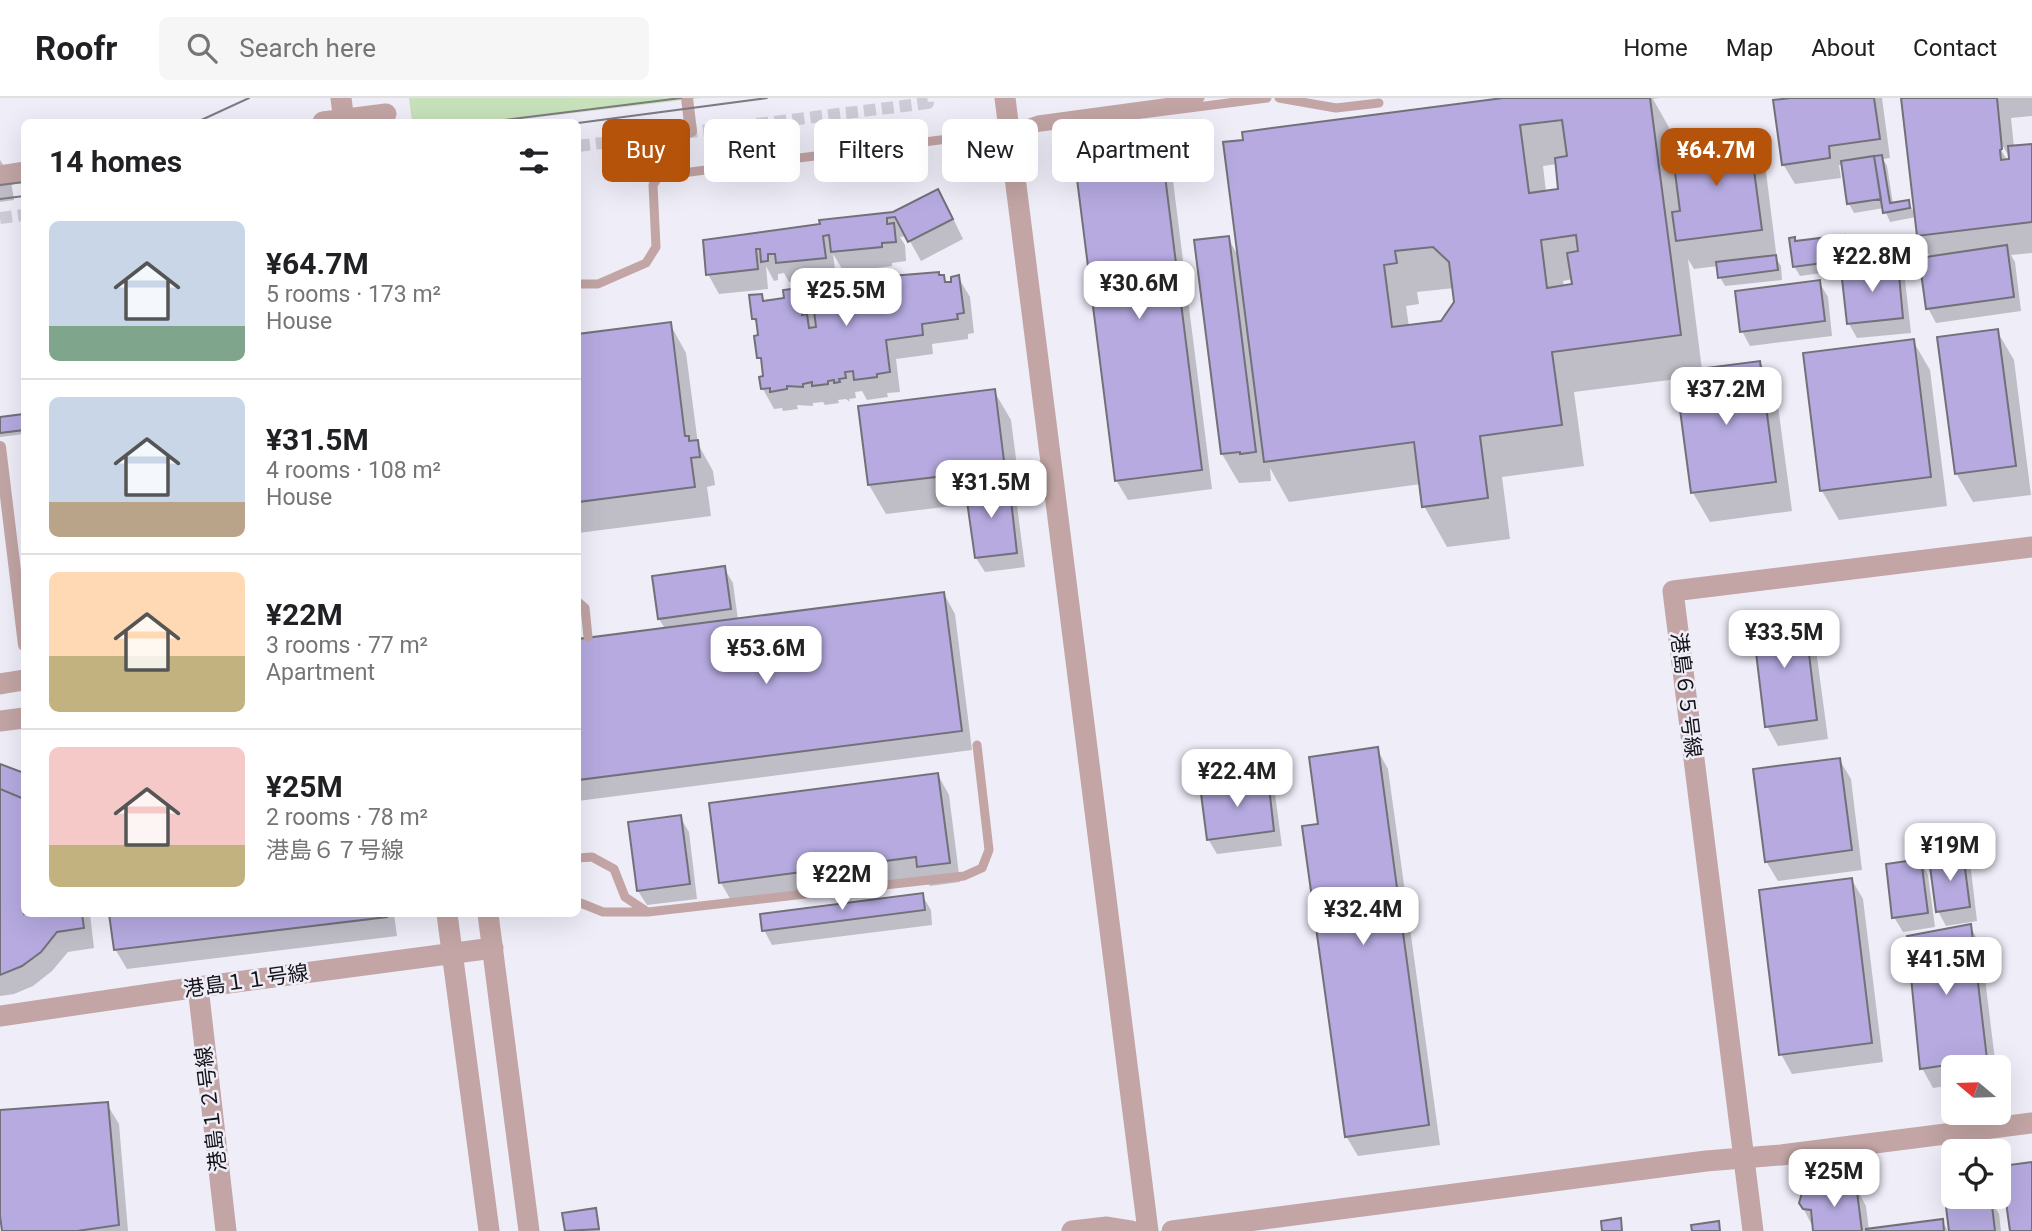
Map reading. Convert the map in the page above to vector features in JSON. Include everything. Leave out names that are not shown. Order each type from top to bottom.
[{"type":"street","points":[[687,98],[691,131]]},
{"type":"street","points":[[1004,98],[1007,119]]},
{"type":"street","points":[[338,116],[385,112]]},
{"type":"street","points":[[0,176],[21,172]]},
{"type":"street","points":[[1016,182],[1148,1231]]},
{"type":"street","points":[[0,447],[21,620]]},
{"type":"street","name":"港島６５号線","points":[[1744,1158],[1673,591],[2032,547]]},
{"type":"street","points":[[0,684],[21,680]]},
{"type":"street","points":[[0,721],[21,718]]},
{"type":"street","points":[[447,917],[489,1231]]},
{"type":"street","points":[[488,917],[528,1231]]},
{"type":"street","name":"港島１１号線","points":[[0,1016],[493,948]]},
{"type":"street","name":"港島１２号線","points":[[198,987],[226,1231]]},
{"type":"street","points":[[1171,1231],[2032,1123]]},
{"type":"street","points":[[1744,1158],[1753,1231]]},
{"type":"street","points":[[1072,1231],[1107,1227],[1132,1231]]},
{"type":"lane","points":[[1038,120],[1200,98]]},
{"type":"lane","points":[[1038,128],[1267,98]]},
{"type":"lane","points":[[1279,98],[1336,108],[1379,104]]},
{"type":"lane","points":[[581,284],[598,284],[646,262],[656,247],[653,185],[659,176],[942,139]]},
{"type":"lane","points":[[581,605],[585,608],[589,637]]},
{"type":"lane","points":[[581,903],[603,912],[648,912],[964,876],[982,868],[989,850],[977,745]]},
{"type":"lane","points":[[581,858],[592,857],[614,869],[625,897],[648,912]]},
{"type":"green space","points":[[409,98],[701,98],[522,119],[412,119]]},
{"type":"building","points":[[1503,98],[1650,98],[1681,335],[1552,352],[1562,425],[1480,436],[1488,498],[1422,507],[1414,442],[1264,462],[1223,142],[1243,140],[1242,132]],"holes":[[[1562,120],[1567,156],[1555,158],[1558,189],[1529,193],[1520,125]],[[1576,235],[1578,251],[1567,253],[1572,284],[1547,288],[1541,240]],[[1433,247],[1449,262],[1454,302],[1441,321],[1392,327],[1384,265],[1397,263],[1395,251]]]},
{"type":"building","points":[[1874,98],[1880,139],[1829,146],[1830,158],[1782,165],[1773,100]]},
{"type":"building","points":[[1901,98],[1997,98],[2001,160],[2009,159],[2008,146],[2032,144],[2032,222],[1917,236]]},
{"type":"building","points":[[1749,133],[1762,230],[1676,241],[1672,212],[1680,211],[1672,149],[1689,147],[1688,141]]},
{"type":"building","points":[[1882,155],[1890,203],[1909,200],[1910,208],[1883,213],[1874,156]]},
{"type":"building","points":[[1874,156],[1881,199],[1847,204],[1841,161]]},
{"type":"building","points":[[1077,182],[1166,182],[1202,470],[1115,481]]},
{"type":"building","points":[[938,189],[953,219],[908,242],[895,217],[887,218],[887,224],[894,223],[896,242],[882,243],[882,247],[831,252],[829,235],[823,236],[826,258],[776,263],[775,254],[768,254],[768,261],[761,262],[760,249],[756,249],[758,269],[706,275],[703,240],[820,224],[819,220],[893,212]]},
{"type":"building","points":[[1845,235],[1845,240],[1851,239],[1854,259],[1793,267],[1789,238],[1795,237],[1795,241]]},
{"type":"building","points":[[1229,236],[1256,452],[1240,454],[1221,454],[1194,240]]},
{"type":"building","points":[[2007,245],[2014,297],[1926,309],[1919,258]]},
{"type":"building","points":[[1776,255],[1778,270],[1718,278],[1716,262]]},
{"type":"building","points":[[1898,264],[1903,318],[1847,324],[1841,270]]},
{"type":"building","points":[[939,272],[939,275],[944,275],[945,282],[951,282],[951,277],[959,275],[964,313],[957,314],[958,319],[922,324],[923,335],[886,340],[890,372],[854,380],[853,371],[845,372],[846,378],[839,379],[840,382],[834,383],[834,380],[828,381],[828,384],[812,386],[812,382],[803,384],[803,387],[787,386],[787,389],[770,392],[770,388],[761,389],[761,358],[757,358],[754,336],[758,335],[756,319],[752,319],[749,295],[762,294],[763,301],[784,298],[783,290],[806,287],[809,306],[802,307],[802,315],[807,314],[809,328],[816,327],[811,287],[821,286],[824,307],[832,306],[827,285],[853,284],[854,292],[850,293],[853,310],[859,310],[858,301],[865,300],[865,294],[859,294],[857,280],[884,277],[885,286],[874,287],[875,295],[893,293],[891,276]]},
{"type":"building","points":[[1820,280],[1825,321],[1740,332],[1735,291]]},
{"type":"building","points":[[671,322],[685,436],[689,436],[689,441],[698,440],[700,457],[691,458],[695,487],[581,502],[581,334]]},
{"type":"building","points":[[1998,329],[2016,466],[1955,474],[1937,337]]},
{"type":"building","points":[[1914,339],[1931,477],[1820,491],[1803,353]]},
{"type":"building","points":[[1760,361],[1776,482],[1691,493],[1675,372]]},
{"type":"building","points":[[995,389],[1005,469],[868,485],[858,406]]},
{"type":"building","points":[[21,414],[21,430],[0,433],[0,417]]},
{"type":"building","points":[[1009,482],[1017,553],[975,558],[965,487]]},
{"type":"building","points":[[725,566],[731,609],[658,619],[652,576]]},
{"type":"building","points":[[944,592],[962,731],[581,780],[581,639]]},
{"type":"building","points":[[1794,614],[1795,622],[1805,621],[1817,720],[1765,727],[1752,619]]},
{"type":"building","points":[[1378,747],[1429,1125],[1345,1137],[1302,826],[1318,824],[1309,757]]},
{"type":"building","points":[[1840,758],[1852,850],[1765,862],[1753,769]]},
{"type":"building","points":[[0,764],[21,772],[21,798],[0,789]]},
{"type":"building","points":[[938,773],[950,863],[917,867],[916,857],[719,883],[709,803]]},
{"type":"building","points":[[1268,778],[1274,831],[1207,840],[1200,786]]},
{"type":"building","points":[[0,789],[21,798],[21,917],[82,917],[84,928],[57,932],[41,952],[22,966],[0,975]]},
{"type":"building","points":[[681,815],[690,884],[637,891],[628,822]]},
{"type":"building","points":[[1963,853],[1970,907],[1936,912],[1929,859]]},
{"type":"building","points":[[1921,859],[1928,913],[1892,918],[1886,864]]},
{"type":"building","points":[[1852,878],[1872,1043],[1779,1055],[1759,890]]},
{"type":"building","points":[[923,893],[925,910],[762,931],[760,914]]},
{"type":"building","points":[[109,917],[387,917],[114,950]]},
{"type":"building","points":[[1971,924],[1987,1055],[1941,1055],[1941,1066],[1920,1069],[1907,936]]},
{"type":"building","points":[[108,1102],[119,1225],[77,1231],[2,1231],[0,1110]]},
{"type":"building","points":[[2032,1162],[2032,1231],[2010,1231],[2007,1209],[2011,1209],[2011,1165]]},
{"type":"building","points":[[1856,1184],[1862,1231],[1813,1231],[1811,1210],[1803,1209],[1799,1203],[1802,1193]]},
{"type":"building","points":[[596,1208],[599,1229],[565,1231],[562,1213]]},
{"type":"building","points":[[1946,1209],[1992,1209],[1995,1231],[1949,1231]]},
{"type":"building","points":[[1621,1218],[1622,1231],[1602,1231],[1601,1221]]},
{"type":"building","points":[[1943,1219],[1944,1231],[1866,1231],[1866,1229]]},
{"type":"building","points":[[1719,1221],[1720,1231],[1692,1231],[1691,1225]]},
{"type":"tunnel","points":[[581,146],[928,103],[928,98]]},
{"type":"tunnel","points":[[0,218],[21,215]]},
{"type":"tram line","points":[[204,119],[249,98]]},
{"type":"tram line","points":[[512,119],[681,98]]},
{"type":"tram line","points":[[581,123],[767,98]]},
{"type":"tram line","points":[[0,185],[21,182]]},
{"type":"tram line","points":[[0,199],[21,196]]}]
